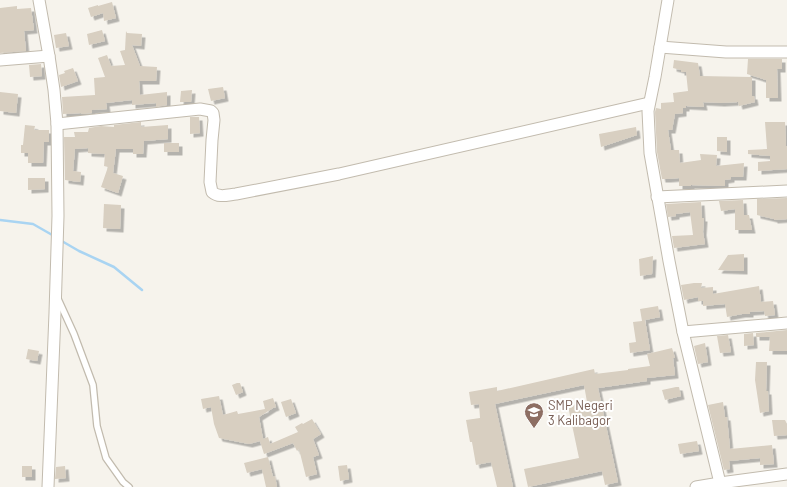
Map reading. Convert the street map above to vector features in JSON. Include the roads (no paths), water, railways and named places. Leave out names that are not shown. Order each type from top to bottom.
[{"type":"street","points":[[39,0],[54,90],[58,216],[48,487]]},
{"type":"street","points":[[668,0],[648,111],[650,153],[683,332],[720,482]]},
{"type":"street","points":[[660,47],[726,52],[787,52]]},
{"type":"street","points":[[0,60],[49,56]]},
{"type":"street","points":[[56,124],[200,109],[211,110],[214,120],[210,182],[212,192],[219,196],[339,174],[649,103]]},
{"type":"street","points":[[657,197],[787,191]]},
{"type":"street","points":[[683,332],[787,323]]},
{"type":"street","points":[[696,487],[720,482],[787,474]]},
{"type":"lane","points":[[56,295],[74,334],[92,385],[97,426],[106,458],[123,482],[129,487]]},
{"type":"waterway","points":[[0,220],[33,224],[54,236]]},
{"type":"waterway","points":[[60,240],[79,251],[114,267],[142,290]]},
{"type":"place","name":"SMP Negeri 3 Kalibagor","points":[[534,429]]}]
